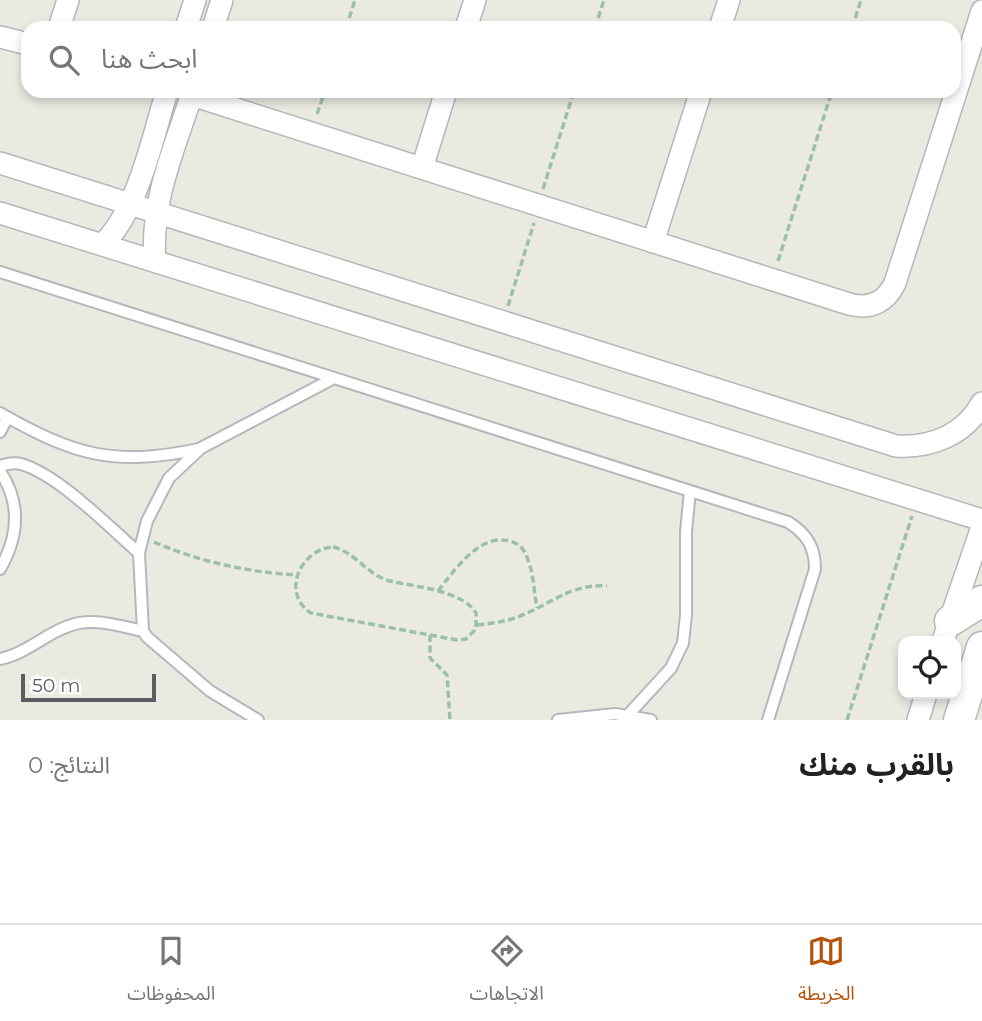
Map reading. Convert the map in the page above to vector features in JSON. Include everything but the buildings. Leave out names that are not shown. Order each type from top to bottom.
[{"type":"street","points":[[60,21],[68,0]]},
{"type":"street","points":[[188,21],[195,0]]},
{"type":"street","points":[[215,21],[222,0]]},
{"type":"street","points":[[468,21],[475,0]]},
{"type":"street","points":[[722,21],[729,0]]},
{"type":"street","points":[[961,76],[982,11]]},
{"type":"street","points":[[0,37],[21,42]]},
{"type":"street","points":[[102,245],[119,227],[131,205],[165,98]]},
{"type":"street","points":[[155,261],[155,212],[190,98]]},
{"type":"street","points":[[207,98],[858,307],[877,303],[891,291],[954,98]]},
{"type":"street","points":[[422,168],[444,98]]},
{"type":"street","points":[[653,242],[699,98]]},
{"type":"street","points":[[0,163],[896,446],[923,445],[949,436],[971,419],[982,403]]},
{"type":"street","points":[[0,214],[982,520]]},
{"type":"street","points":[[947,631],[982,527]]},
{"type":"street","points":[[947,631],[982,601]]},
{"type":"street","points":[[959,720],[982,647]]},
{"type":"street","points":[[918,720],[924,699]]},
{"type":"lane","points":[[0,272],[788,522],[806,536],[812,547],[815,558],[813,580],[768,720]]},
{"type":"lane","points":[[258,720],[209,691],[143,631],[139,553],[142,537],[161,491],[179,467],[201,448],[334,378]]},
{"type":"lane","points":[[0,432],[4,416],[67,447],[110,456],[155,456],[201,448]]},
{"type":"lane","points":[[0,569],[9,555],[16,518],[14,500],[0,468],[22,464],[67,491],[139,553]]},
{"type":"lane","points":[[628,715],[671,668],[683,643],[686,615],[686,532],[690,491]]},
{"type":"lane","points":[[0,659],[27,650],[63,629],[81,623],[100,622],[143,631]]},
{"type":"lane","points":[[558,720],[602,714],[628,715],[651,720]]},
{"type":"path","points":[[348,21],[355,0]]},
{"type":"path","points":[[597,21],[604,0]]},
{"type":"path","points":[[854,21],[861,0]]},
{"type":"path","points":[[311,133],[323,98]]},
{"type":"path","points":[[772,280],[830,98]]},
{"type":"path","points":[[848,720],[917,501]]},
{"type":"path","points":[[142,537],[218,564],[297,575]]},
{"type":"path","points":[[438,591],[476,551],[487,542],[501,539],[519,545],[525,552],[537,608]]},
{"type":"path","points":[[333,547],[344,550],[358,564],[382,578],[438,591],[469,604],[476,613],[477,625],[473,634],[466,639],[311,613],[298,599],[297,575],[308,558],[320,550],[333,547]]},
{"type":"path","points":[[477,625],[508,620],[574,589],[607,586]]},
{"type":"path","points":[[430,635],[430,658],[445,672],[448,679],[450,720]]}]
